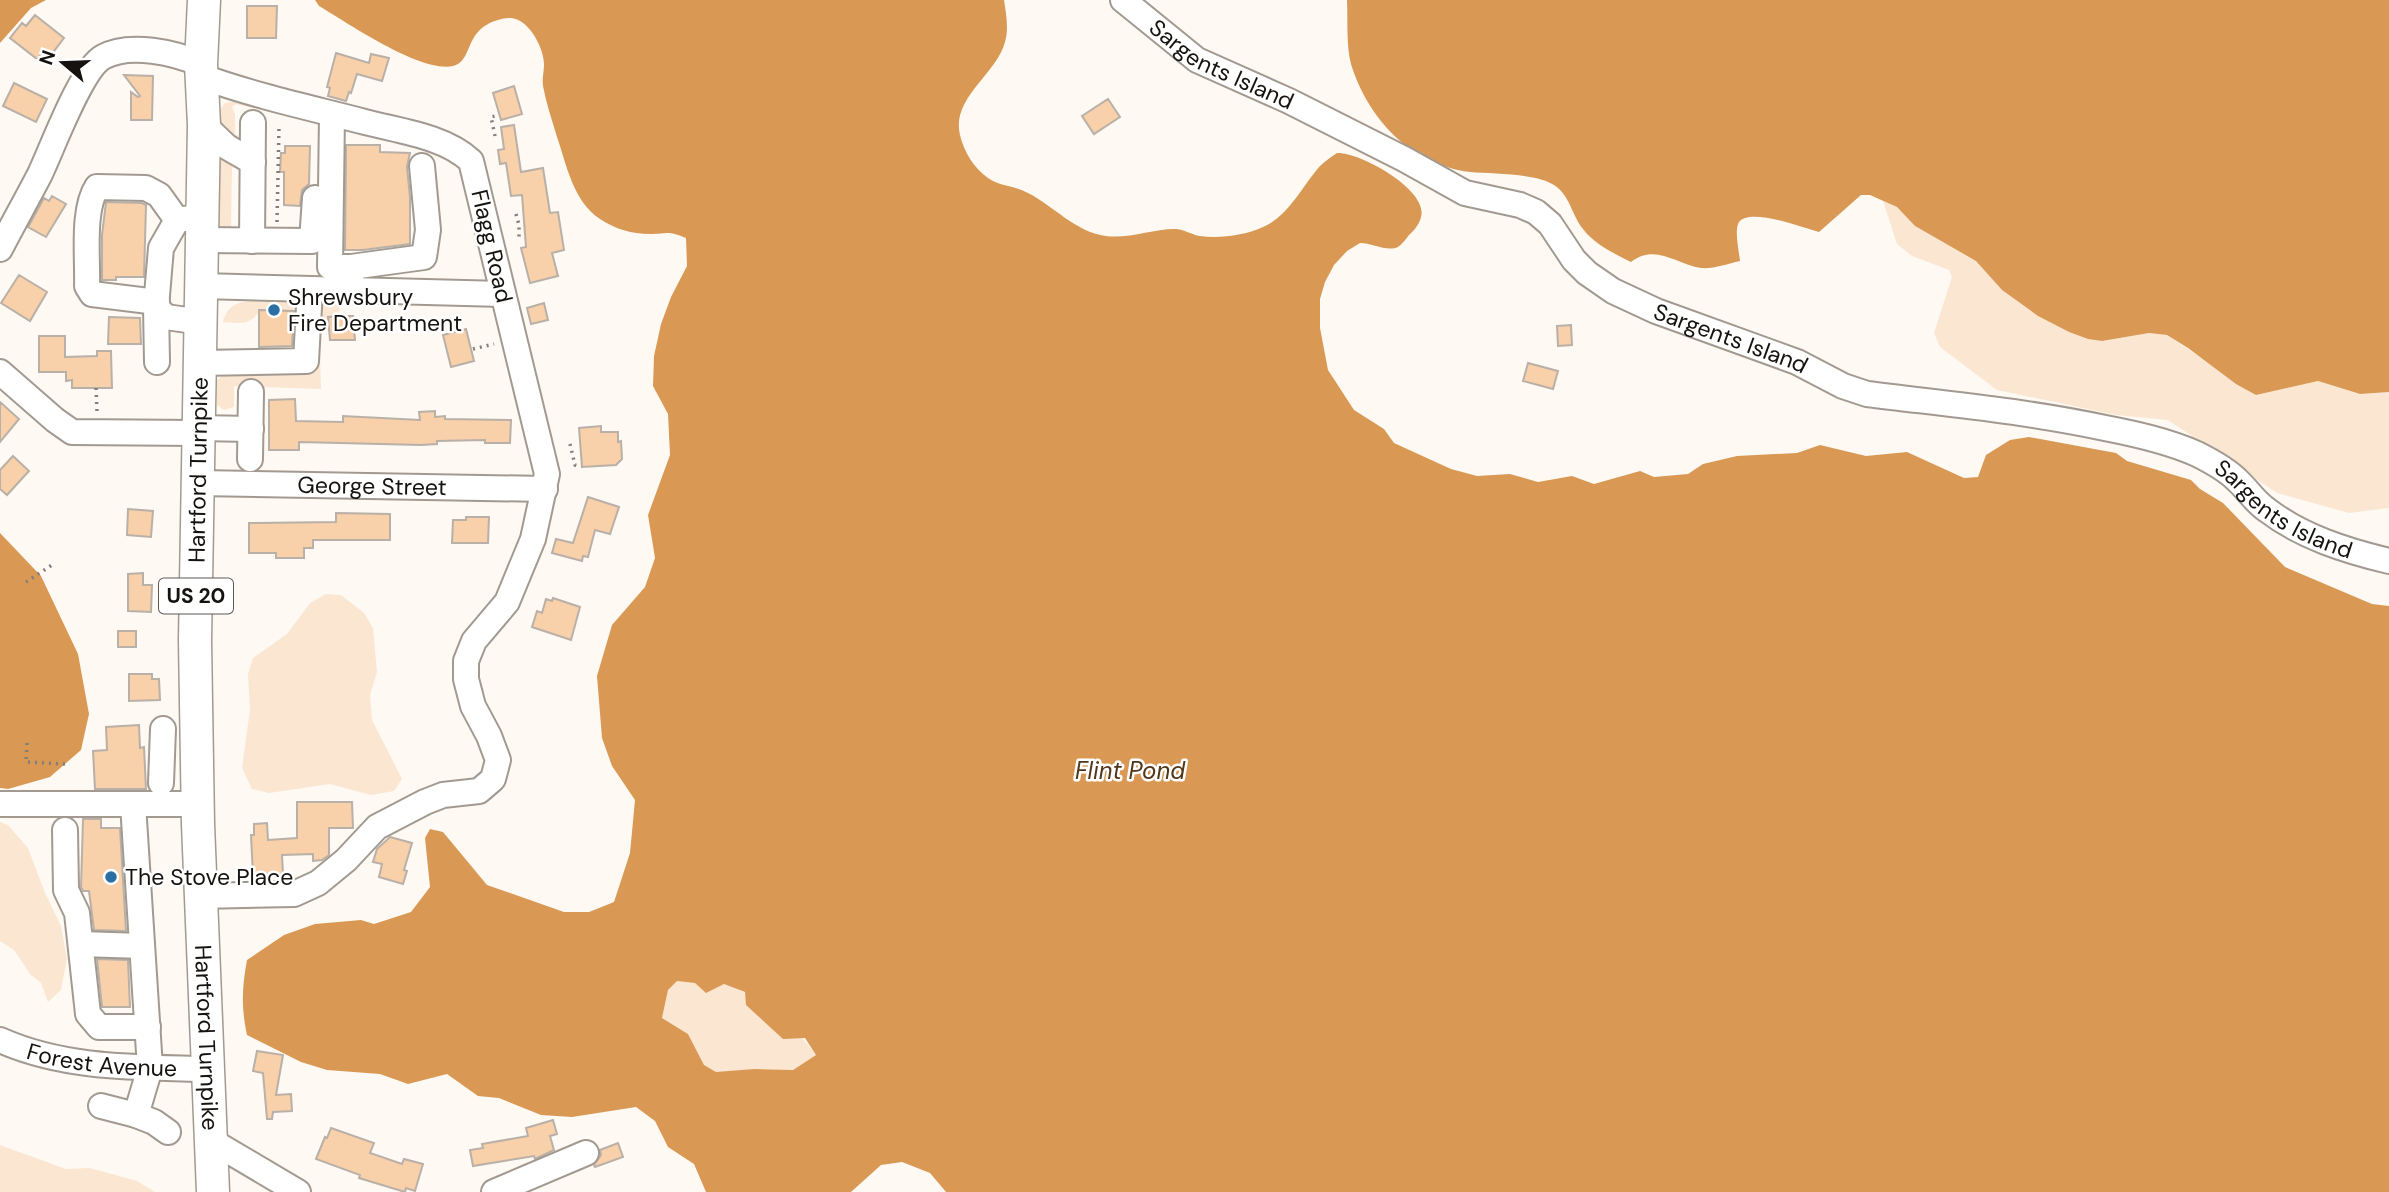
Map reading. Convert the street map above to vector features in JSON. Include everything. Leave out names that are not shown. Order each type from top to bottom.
[{"type":"main road","name":"Hartford Turnpike","points":[[204,0],[204,125],[193,225],[202,286],[195,638],[197,804],[212,1192]]},
{"type":"street","name":"Sargents Island","points":[[1123,0],[1181,50],[1197,60],[1273,93],[1465,193],[1520,205],[1536,212],[1550,224],[1574,260],[1587,273],[1613,291],[1656,311],[1780,356],[1843,386],[1867,394],[2032,414],[2173,444],[2222,468],[2236,479],[2252,498],[2283,521],[2338,547],[2389,561]]},
{"type":"street","name":"Flagg Road","points":[[0,250],[88,74],[101,58],[116,52],[166,52],[247,91],[435,141],[471,161],[547,474],[533,539],[507,602],[474,641],[466,661],[466,679],[473,706],[498,760],[493,779],[480,791],[443,794],[376,827],[346,860],[318,883],[294,894],[200,896]]},
{"type":"street","points":[[332,114],[330,267],[351,279],[503,294]]},
{"type":"street","points":[[252,241],[253,122]]},
{"type":"street","points":[[204,125],[228,147],[253,162]]},
{"type":"street","points":[[202,286],[310,289],[424,257],[428,230],[422,166]]},
{"type":"street","points":[[201,322],[166,317],[156,305],[92,293],[87,286],[88,222],[91,196],[97,187],[146,188],[159,195],[193,225],[252,241],[312,241],[316,177]]},
{"type":"street","points":[[157,362],[156,305],[161,248],[193,225]]},
{"type":"street","points":[[200,363],[306,361],[310,289]]},
{"type":"street","points":[[0,372],[72,432],[251,429]]},
{"type":"street","points":[[250,459],[251,392]]},
{"type":"street","name":"George Street","points":[[199,483],[545,489]]},
{"type":"street","points":[[161,783],[163,729]]},
{"type":"street","points":[[162,756],[197,758]]},
{"type":"street","points":[[0,804],[197,804]]},
{"type":"street","points":[[133,804],[150,1068],[136,1115]]},
{"type":"street","points":[[65,830],[66,890],[77,914],[88,1014],[99,1027],[148,1027]]},
{"type":"street","points":[[81,944],[142,946]]},
{"type":"street","name":"Forest Avenue","points":[[0,1041],[61,1060],[150,1068],[206,1069]]},
{"type":"street","points":[[101,1106],[136,1115],[154,1122],[168,1132]]},
{"type":"street","points":[[210,1140],[298,1192]]},
{"type":"street","points":[[494,1192],[586,1153]]},
{"type":"path","points":[[495,136],[491,117],[499,116]]},
{"type":"path","points":[[277,214],[279,126]]},
{"type":"path","points":[[516,214],[519,239]]},
{"type":"path","points":[[570,444],[575,465],[578,466]]},
{"type":"path","points":[[26,582],[52,565]]},
{"type":"path","points":[[27,743],[26,762],[65,764]]},
{"type":"shaded area","points":[[238,100],[320,120],[319,124],[236,104],[232,107],[235,114],[235,134],[241,137],[237,142],[224,129],[219,114],[225,103]]},
{"type":"shaded area","points":[[218,154],[232,165],[231,229],[220,227],[217,222]]},
{"type":"shaded area","points":[[1883,201],[1897,207],[1915,226],[1976,261],[2002,290],[2038,316],[2069,332],[2102,341],[2149,333],[2167,335],[2256,395],[2318,381],[2359,394],[2389,392],[2389,508],[2349,513],[2277,493],[2168,420],[2116,415],[1997,390],[1940,347],[1934,333],[1952,277],[1949,270],[1912,256],[1897,244]]},
{"type":"shaded area","points":[[250,301],[294,302],[300,305],[302,311],[260,310],[249,321],[223,322],[232,307]]},
{"type":"shaded area","points":[[314,303],[340,304],[339,316],[328,320],[319,319],[321,389],[234,386],[234,407],[224,410],[217,405],[217,380],[225,373],[310,374]]},
{"type":"shaded area","points":[[326,594],[341,595],[364,613],[373,628],[377,672],[370,695],[372,720],[402,779],[394,791],[371,795],[330,784],[269,793],[252,789],[242,768],[250,710],[248,674],[253,658],[287,634],[310,603]]},
{"type":"shaded area","points":[[0,822],[8,825],[28,848],[61,926],[67,959],[61,990],[48,1002],[41,983],[30,974],[14,950],[0,941]]},
{"type":"shaded area","points":[[677,981],[720,984],[737,989],[763,1004],[788,1024],[816,1055],[793,1070],[754,1069],[716,1073],[704,1066],[688,1034],[662,1018],[668,990]]},
{"type":"shaded area","points":[[0,1145],[66,1169],[90,1168],[137,1181],[155,1192],[0,1192]]},
{"type":"water","points":[[0,0],[46,0],[31,8],[0,43]]},
{"type":"water","name":"Flint Pond","points":[[315,0],[1004,0],[1007,26],[1005,42],[1000,54],[962,110],[959,122],[962,141],[974,164],[988,178],[1038,198],[1084,229],[1115,237],[1175,229],[1207,237],[1249,232],[1280,216],[1320,166],[1337,153],[1361,159],[1391,174],[1414,195],[1421,206],[1421,217],[1415,229],[1398,247],[1360,243],[1347,251],[1334,265],[1320,299],[1320,328],[1328,370],[1354,410],[1384,429],[1394,443],[1451,469],[1477,476],[1510,474],[1538,482],[1572,476],[1594,484],[1640,471],[1654,477],[1688,474],[1703,464],[1737,456],[1797,453],[1820,445],[1866,456],[1907,452],[1964,478],[1978,477],[1986,455],[2010,440],[2029,437],[2116,453],[2127,461],[2191,480],[2223,503],[2285,567],[2372,604],[2389,606],[2389,1192],[946,1192],[930,1173],[902,1162],[881,1165],[851,1192],[706,1192],[694,1164],[668,1147],[655,1121],[636,1107],[572,1117],[541,1115],[499,1098],[478,1096],[447,1074],[408,1084],[380,1074],[327,1070],[301,1062],[247,1035],[243,997],[247,960],[284,935],[315,924],[361,920],[374,924],[411,912],[430,887],[425,838],[430,829],[443,832],[487,885],[564,912],[589,912],[614,902],[630,853],[635,800],[612,766],[602,738],[597,676],[612,625],[645,587],[655,558],[648,515],[670,455],[668,414],[653,386],[654,356],[661,324],[687,266],[686,238],[671,233],[643,234],[618,228],[600,219],[583,203],[568,171],[547,105],[543,86],[542,52],[536,39],[523,23],[508,18],[487,25],[474,38],[460,63],[439,66],[422,62],[384,45],[319,6]],"holes":[[[677,981],[695,983],[706,993],[724,984],[745,992],[746,1005],[783,1039],[805,1038],[816,1055],[793,1070],[716,1072],[704,1065],[688,1034],[662,1018],[668,990]]]},
{"type":"water","points":[[1347,0],[2389,0],[2389,392],[2360,394],[2318,381],[2256,395],[2167,335],[2149,333],[2102,341],[2069,332],[2038,316],[2002,290],[1976,261],[1915,226],[1897,207],[1870,195],[1861,195],[1819,232],[1765,218],[1745,218],[1739,222],[1737,230],[1740,261],[1701,268],[1666,256],[1649,254],[1631,262],[1605,248],[1588,234],[1579,224],[1564,194],[1554,185],[1526,176],[1449,168],[1429,160],[1395,136],[1368,103],[1351,64]]},
{"type":"water","points":[[0,533],[41,576],[78,654],[89,714],[81,750],[50,777],[8,789],[0,788]]},
{"type":"building","points":[[247,6],[277,6],[276,38],[247,38]]},
{"type":"building","points":[[35,15],[64,38],[51,55],[44,50],[37,59],[10,38],[22,23],[26,26]]},
{"type":"building","points":[[336,53],[369,63],[371,54],[389,58],[382,81],[357,74],[346,101],[328,96],[330,88],[327,87]]},
{"type":"building","points":[[124,75],[153,76],[152,120],[131,120],[131,92],[140,96]]},
{"type":"building","points":[[14,83],[47,99],[36,122],[3,106]]},
{"type":"building","points":[[514,86],[522,114],[501,120],[493,93]]},
{"type":"building","points":[[1108,99],[1120,117],[1094,134],[1082,116]]},
{"type":"building","points":[[514,125],[521,172],[543,168],[550,213],[558,212],[564,250],[552,253],[558,276],[530,283],[521,248],[526,247],[522,195],[511,196],[506,163],[500,164],[498,150],[504,149],[501,127]]},
{"type":"building","points":[[346,145],[380,145],[380,152],[410,153],[407,167],[410,244],[345,250]]},
{"type":"building","points":[[285,146],[310,146],[309,184],[302,190],[300,206],[284,205],[284,172],[280,172],[281,153],[285,153]]},
{"type":"building","points":[[52,196],[66,204],[46,237],[28,227],[44,198],[49,201]]},
{"type":"building","points":[[106,202],[146,205],[144,277],[102,280],[102,235]]},
{"type":"building","points":[[19,275],[47,292],[30,321],[1,303]]},
{"type":"building","points":[[544,303],[548,320],[531,324],[527,308]]},
{"type":"building","points":[[259,310],[294,311],[292,346],[259,347]]},
{"type":"building","points":[[353,316],[355,340],[330,340],[328,317]]},
{"type":"building","points":[[109,317],[140,318],[141,344],[108,344]]},
{"type":"building","points":[[1571,325],[1572,345],[1558,346],[1557,326]]},
{"type":"building","points":[[466,329],[474,361],[451,367],[443,335]]},
{"type":"building","points":[[39,336],[65,336],[65,357],[97,356],[97,351],[111,351],[112,388],[72,388],[72,380],[66,381],[66,372],[39,372]]},
{"type":"building","points":[[1528,363],[1558,371],[1553,389],[1523,381]]},
{"type":"building","points":[[295,399],[296,421],[343,422],[343,416],[420,420],[419,412],[435,411],[435,417],[445,416],[445,419],[511,420],[510,443],[485,443],[485,440],[437,441],[437,444],[421,445],[299,442],[299,450],[269,450],[269,400]]},
{"type":"building","points":[[0,402],[19,419],[0,442]]},
{"type":"building","points":[[601,426],[601,432],[618,432],[622,459],[616,465],[582,467],[579,428]]},
{"type":"building","points":[[13,456],[29,471],[7,495],[0,489],[0,470]]},
{"type":"building","points":[[588,497],[619,507],[610,534],[595,530],[588,557],[583,556],[582,561],[552,553],[556,539],[573,543]]},
{"type":"building","points":[[128,509],[153,511],[151,537],[127,535]]},
{"type":"building","points":[[336,513],[390,514],[390,540],[313,540],[313,548],[304,548],[304,558],[276,558],[276,553],[249,553],[249,523],[336,522]]},
{"type":"building","points":[[466,517],[489,517],[488,543],[452,543],[453,520],[466,520]]},
{"type":"building","points":[[143,573],[143,585],[152,585],[151,612],[128,611],[128,574]]},
{"type":"building","points":[[553,598],[580,607],[571,640],[532,627],[537,611],[542,613],[546,599],[552,601]]},
{"type":"building","points":[[118,631],[136,631],[136,647],[118,647]]},
{"type":"building","points":[[129,674],[152,674],[152,679],[159,679],[160,700],[129,701]]},
{"type":"building","points":[[139,725],[140,748],[144,747],[146,789],[95,789],[93,751],[107,750],[106,727]]},
{"type":"building","points":[[297,802],[352,802],[353,828],[329,828],[329,855],[322,860],[313,861],[313,854],[282,855],[283,874],[253,875],[251,835],[254,835],[254,824],[267,823],[268,840],[297,838]]},
{"type":"building","points":[[83,819],[101,819],[101,828],[120,828],[126,931],[94,930],[89,891],[83,891],[81,887]]},
{"type":"building","points":[[390,837],[412,843],[403,884],[379,877],[382,864],[373,862],[377,849]]},
{"type":"building","points":[[97,959],[128,960],[130,1007],[102,1007]]},
{"type":"building","points":[[257,1051],[283,1055],[276,1095],[291,1094],[292,1111],[273,1112],[272,1119],[267,1119],[263,1073],[253,1071]]},
{"type":"building","points":[[553,1120],[557,1134],[550,1136],[554,1150],[535,1159],[534,1156],[473,1166],[470,1150],[483,1148],[482,1144],[528,1136],[526,1128]]},
{"type":"building","points":[[331,1128],[374,1143],[370,1153],[402,1164],[404,1159],[423,1164],[415,1191],[406,1188],[405,1192],[359,1178],[360,1175],[316,1159]]},
{"type":"building","points":[[618,1143],[623,1157],[595,1167],[601,1155],[600,1150]]},
{"type":"place","name":"Shrewsbury Fire Department","points":[[274,310]]},
{"type":"place","name":"The Stove Place","points":[[111,877]]}]
